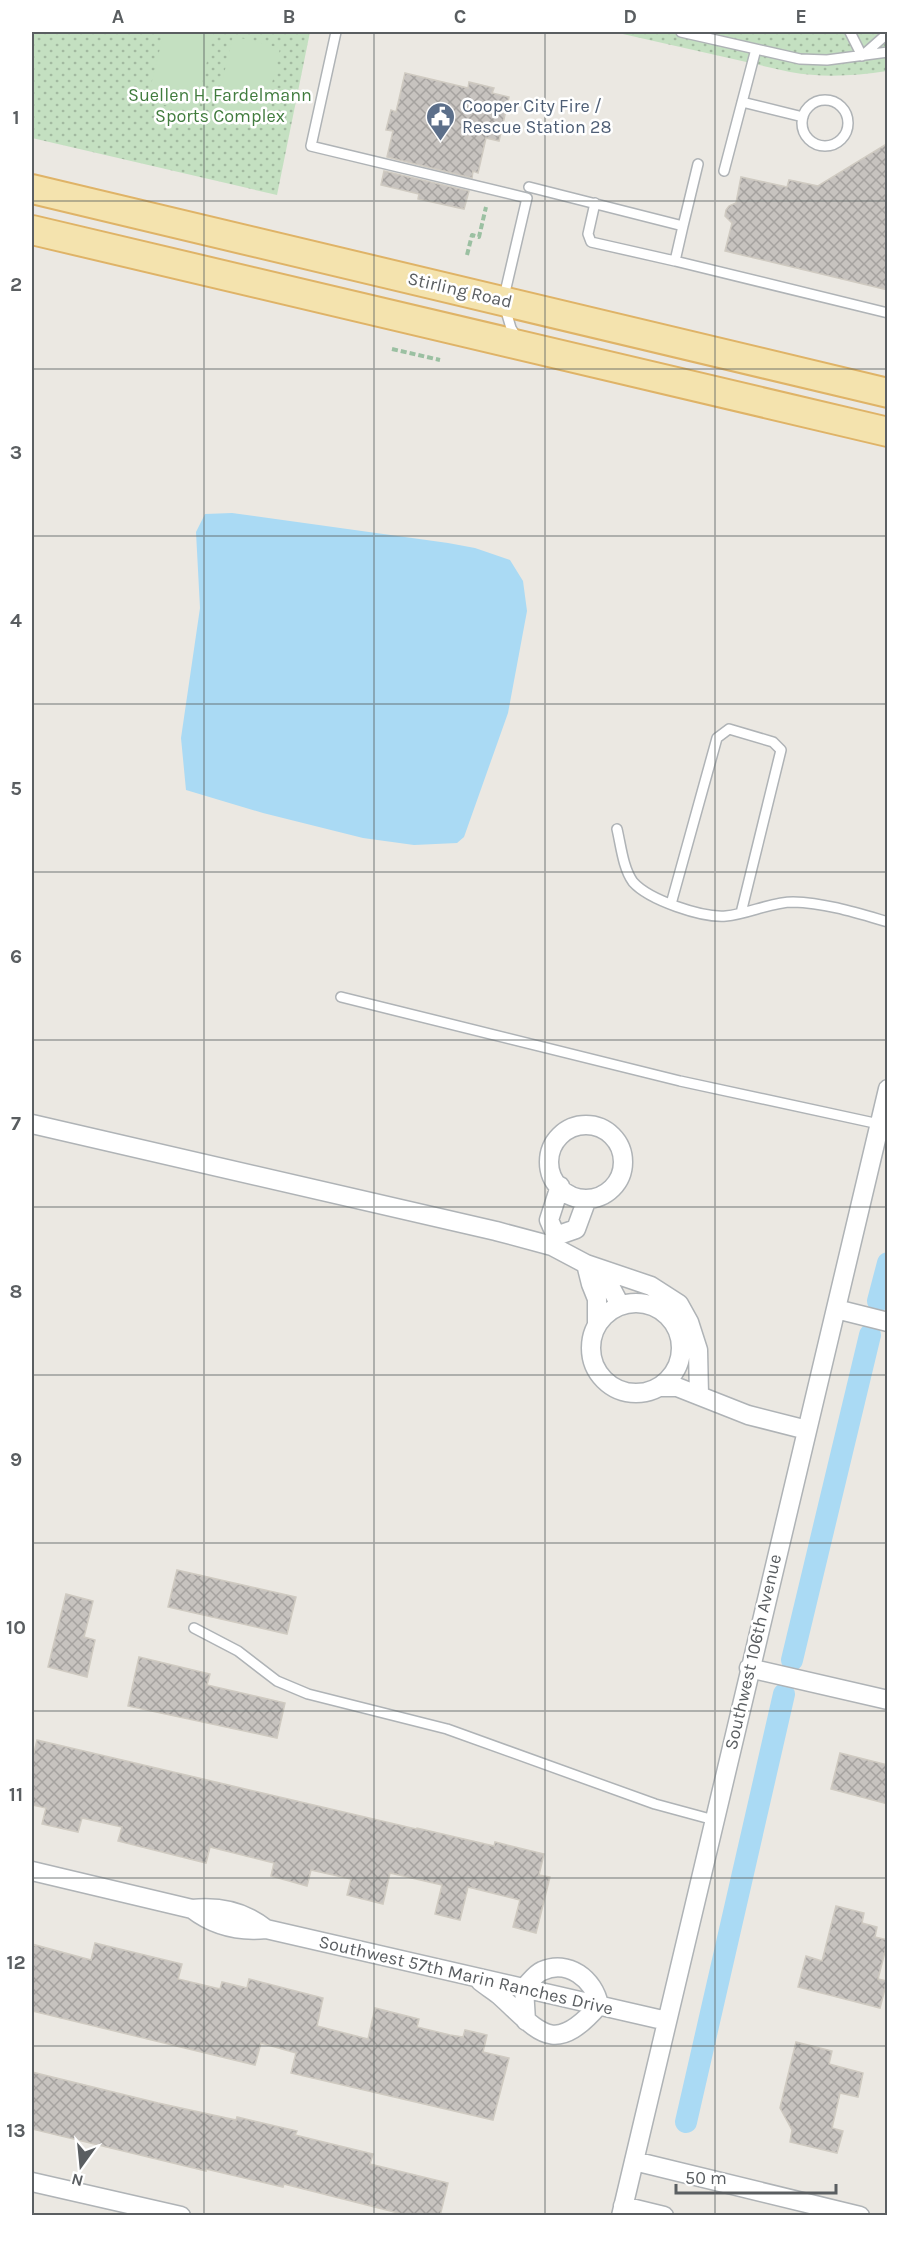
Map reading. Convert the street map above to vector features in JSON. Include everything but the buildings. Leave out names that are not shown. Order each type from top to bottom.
[{"type":"main road","name":"Stirling Road","points":[[32,189],[888,393]]},
{"type":"main road","points":[[32,230],[888,432]]},
{"type":"street","name":"Southwest 106th Avenue","points":[[622,2211],[888,1089]]},
{"type":"street","points":[[32,1124],[554,1241],[586,1264],[611,1288],[620,1305]]},
{"type":"street","points":[[580,1125],[593,1125],[614,1137],[623,1159],[618,1182],[610,1190],[588,1199],[575,1197],[560,1186],[551,1171],[549,1159],[552,1147],[559,1137],[569,1129],[580,1125]]},
{"type":"street","points":[[554,1241],[549,1220],[560,1186]]},
{"type":"street","points":[[554,1241],[576,1229],[588,1199]]},
{"type":"street","points":[[586,1264],[597,1299],[597,1324]]},
{"type":"street","points":[[586,1264],[651,1286],[679,1304],[689,1322],[698,1350],[699,1395]]},
{"type":"street","points":[[659,1388],[670,1378],[678,1365],[681,1351],[680,1336],[674,1322],[663,1312],[650,1305],[635,1302],[620,1305],[607,1313],[597,1324],[591,1338],[590,1353],[603,1380],[615,1389],[630,1393],[645,1393],[659,1388],[677,1387],[748,1415],[807,1430]]},
{"type":"street","points":[[836,1309],[888,1322]]},
{"type":"street","points":[[678,1365],[699,1395]]},
{"type":"street","points":[[749,1668],[888,1700]]},
{"type":"street","name":"Southwest 57th Marin Ranches Drive","points":[[32,1871],[192,1909],[226,1910],[248,1917],[266,1929],[667,2021]]},
{"type":"street","points":[[474,1977],[497,1993],[534,2029],[547,2033],[567,2032],[578,2027],[599,2005],[596,1993],[589,1982],[578,1973],[562,1967],[539,1972],[524,1988],[526,2021]]},
{"type":"street","points":[[634,2162],[860,2216]]},
{"type":"street","points":[[32,2182],[181,2216]]},
{"type":"street","points":[[622,2211],[664,2216]]},
{"type":"lane","points":[[336,32],[311,146],[527,198],[503,301],[511,328],[521,345]]},
{"type":"lane","points":[[681,32],[800,59],[827,60],[888,52]]},
{"type":"lane","points":[[850,32],[862,56]]},
{"type":"lane","points":[[862,56],[888,33]]},
{"type":"lane","points":[[724,171],[756,50]]},
{"type":"lane","points":[[832,101],[839,105],[847,117],[846,132],[836,143],[821,146],[808,138],[802,125],[803,117],[806,110],[817,102],[832,101]]},
{"type":"lane","points":[[741,102],[803,117]]},
{"type":"lane","points":[[675,261],[698,164]]},
{"type":"lane","points":[[529,187],[683,226]]},
{"type":"lane","points":[[595,203],[588,234],[591,242],[888,313]]},
{"type":"lane","points":[[671,904],[717,738],[729,729],[773,742],[781,750],[741,913]]},
{"type":"lane","points":[[617,829],[627,868],[633,881],[643,890],[671,904],[712,917],[790,902],[809,903],[846,910],[888,922]]},
{"type":"lane","points":[[341,997],[680,1081],[879,1124]]},
{"type":"lane","points":[[194,1628],[238,1651],[277,1681],[308,1694],[447,1729],[655,1804],[714,1820]]},
{"type":"path","points":[[467,255],[472,235],[479,237],[486,207]]},
{"type":"path","points":[[392,349],[440,360]]},
{"type":"green space","name":"Suellen H. Fardelmann Sports Complex","points":[[32,32],[310,32],[277,195],[32,138]]},
{"type":"green space","points":[[164,32],[214,32],[195,112],[147,101]]},
{"type":"green space","points":[[614,32],[887,32],[887,71],[838,76],[802,74]]},
{"type":"green space","points":[[233,36],[280,48],[262,128],[214,116]]},
{"type":"water","points":[[232,513],[448,543],[475,548],[510,560],[523,581],[527,611],[508,713],[464,837],[457,843],[414,845],[363,838],[263,813],[186,790],[181,738],[200,608],[196,532],[205,514]]},
{"type":"waterway","points":[[878,1301],[888,1263]]},
{"type":"waterway","points":[[792,1660],[870,1335]]},
{"type":"waterway","points":[[686,2122],[784,1694]]},
{"type":"place","name":"Cooper City Fire / Rescue Station 28","points":[[441,142]]}]
